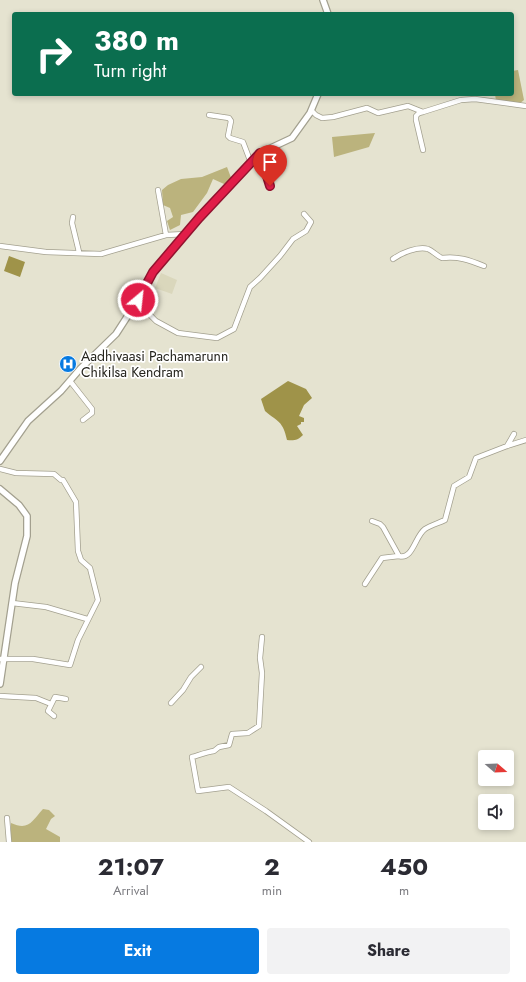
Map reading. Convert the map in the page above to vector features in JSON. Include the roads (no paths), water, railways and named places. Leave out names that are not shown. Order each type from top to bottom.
[{"type":"main road","points":[[323,0],[327,12]]},
{"type":"main road","points":[[0,461],[28,421],[61,391],[116,334],[153,272],[186,234],[260,153],[292,138],[312,111],[317,96]]},
{"type":"main road","points":[[0,489],[19,505],[27,516],[27,536],[15,583],[2,659],[0,684]]},
{"type":"street","points":[[423,150],[416,120],[416,116],[419,113],[461,100],[475,99],[526,106]]},
{"type":"street","points":[[312,111],[322,118],[367,108],[378,113],[408,106],[423,112]]},
{"type":"street","points":[[209,115],[229,118],[231,121],[228,136],[243,142],[251,163]]},
{"type":"street","points":[[260,153],[270,186]]},
{"type":"street","points":[[158,190],[166,235]]},
{"type":"street","points":[[134,306],[148,312],[156,321],[178,333],[217,338],[234,329],[250,287],[260,278],[293,239],[306,231],[311,222],[304,214]]},
{"type":"street","points":[[72,217],[72,224],[79,252]]},
{"type":"street","points":[[0,246],[46,252],[101,254],[166,235],[186,234]]},
{"type":"street","points":[[393,259],[403,252],[423,248],[429,249],[442,258],[464,258],[484,266]]},
{"type":"street","points":[[70,381],[92,410],[92,413],[83,420]]},
{"type":"street","points":[[507,446],[514,434]]},
{"type":"street","points":[[365,584],[382,558],[402,557],[410,554],[414,543],[425,529],[445,520],[454,486],[469,476],[476,458],[526,440]]},
{"type":"street","points":[[0,469],[16,473],[54,474],[63,480],[76,502],[78,551],[81,560],[90,568],[98,600],[87,619],[70,664],[38,659],[2,659]]},
{"type":"street","points":[[372,521],[383,527],[399,556]]},
{"type":"street","points":[[12,603],[46,607],[87,619]]},
{"type":"street","points":[[262,637],[260,658],[262,673],[259,726],[248,733],[232,734],[229,745],[192,757],[198,791],[229,787],[309,842]]},
{"type":"street","points":[[171,703],[183,690],[191,677],[201,667]]},
{"type":"street","points":[[0,696],[36,698],[51,704]]},
{"type":"street","points":[[54,716],[48,711],[55,697],[66,699]]},
{"type":"street","points":[[7,818],[9,842]]},
{"type":"place","name":"Aadhivaasi Pachamarunn Chikilsa Kendram","points":[[68,364]]}]
